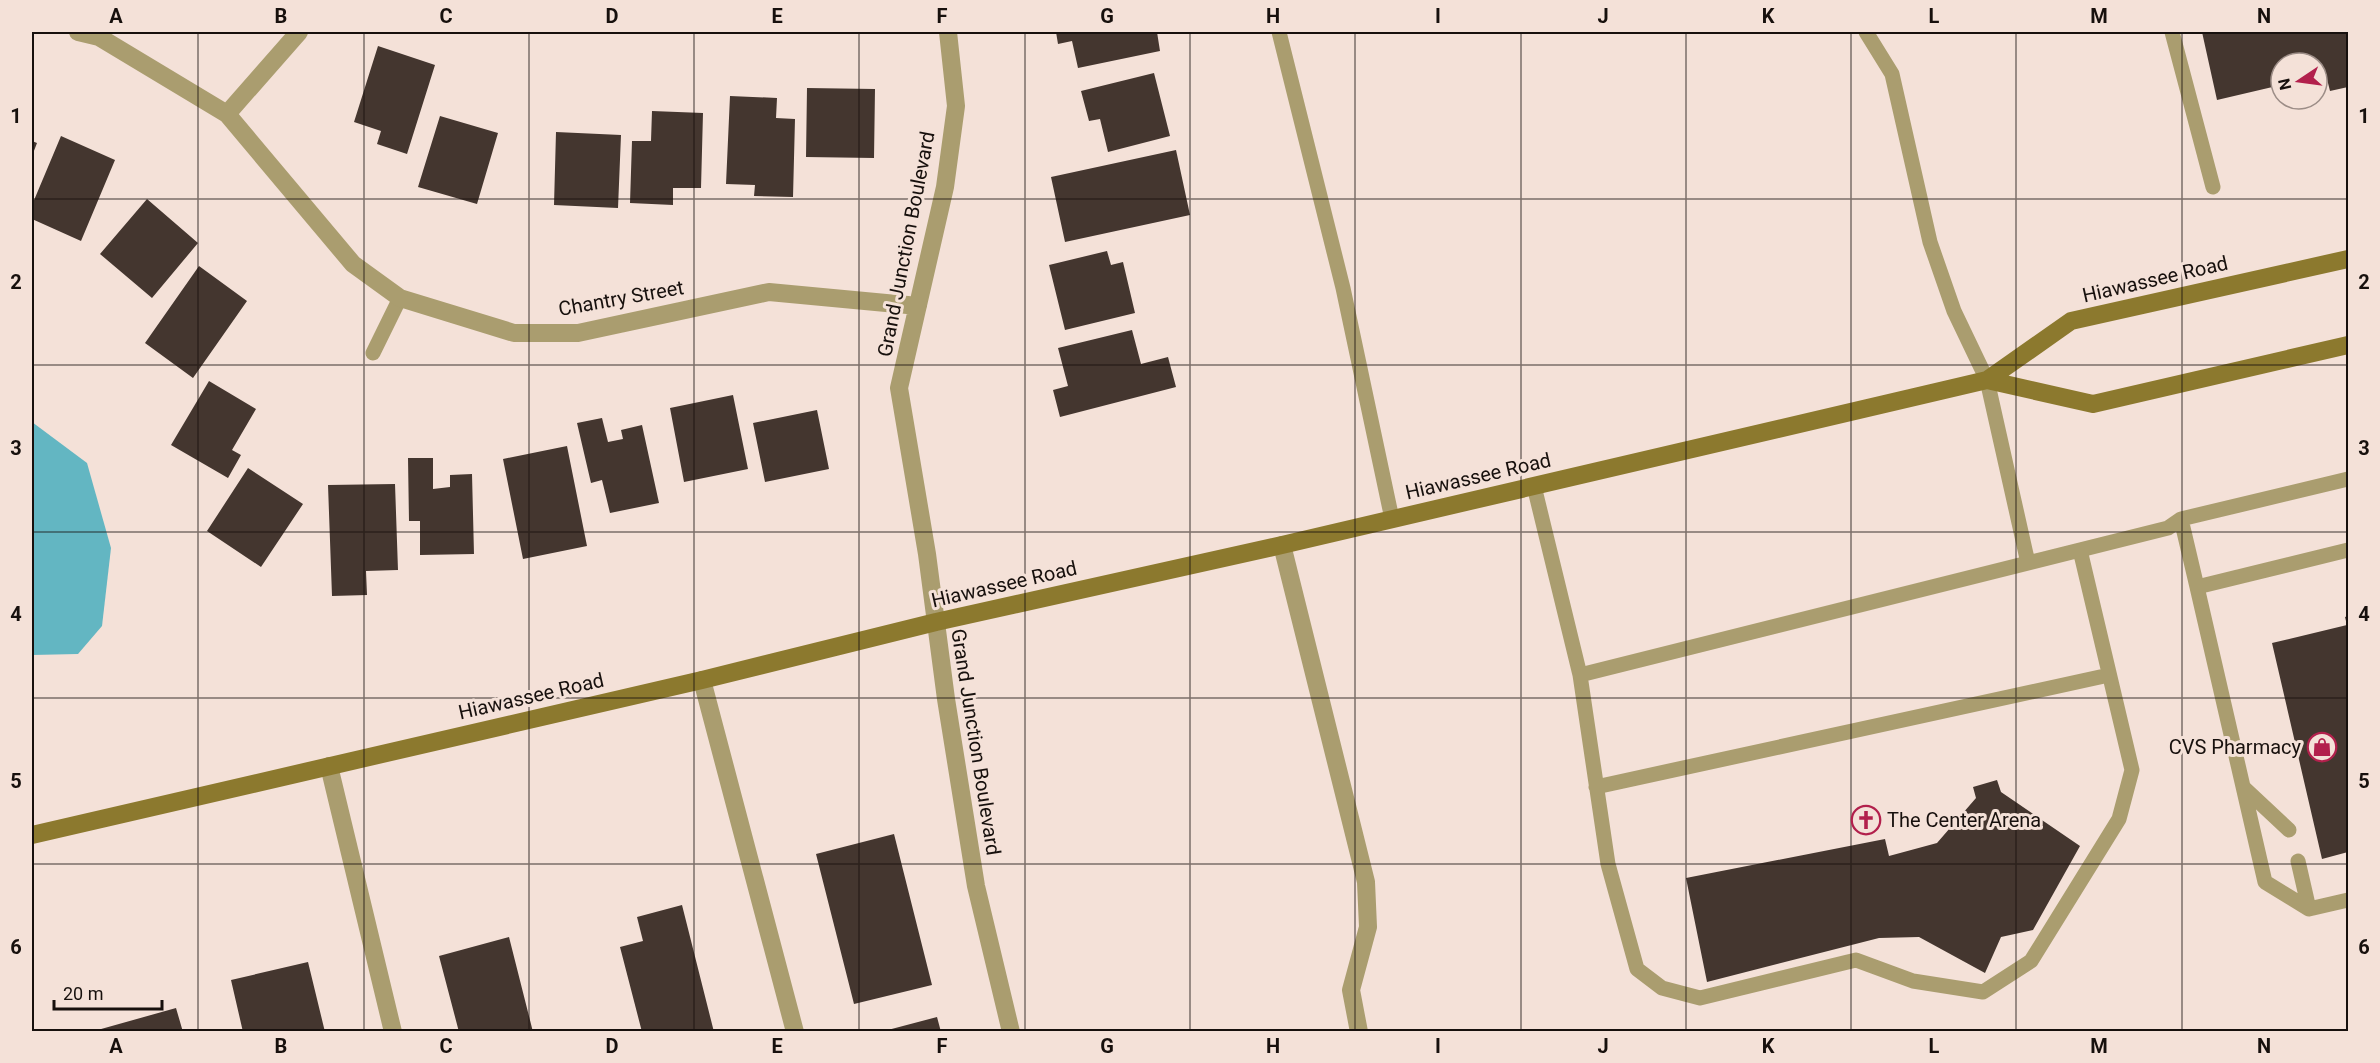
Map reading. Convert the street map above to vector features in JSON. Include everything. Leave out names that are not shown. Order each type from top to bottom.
[{"type":"main road","name":"Hiawassee Road","points":[[32,835],[702,680],[936,622],[1392,519],[1987,380],[2071,321],[2349,259]]},
{"type":"main road","name":"Hiawassee Road","points":[[1987,380],[2093,405],[2349,345]]},
{"type":"street","name":"Chantry Street","points":[[78,32],[99,37],[227,114],[353,264],[400,298],[514,333],[578,333],[769,292],[918,306]]},
{"type":"street","points":[[227,114],[299,32]]},
{"type":"street","name":"Grand Junction Boulevard","points":[[948,32],[956,106],[945,187],[899,388],[976,886],[1011,1032]]},
{"type":"street","points":[[1282,544],[1366,882],[1368,927],[1351,990],[1359,1032]]},
{"type":"street","points":[[702,680],[795,1032]]},
{"type":"street","points":[[329,766],[393,1032]]},
{"type":"lane","points":[[1280,32],[1345,299],[1392,519]]},
{"type":"lane","points":[[1866,32],[1892,74],[1930,242],[1954,311],[1987,380],[2028,563]]},
{"type":"lane","points":[[2172,32],[2213,187]]},
{"type":"lane","points":[[373,353],[400,298]]},
{"type":"lane","points":[[1580,675],[2168,528],[2181,519],[2349,478]]},
{"type":"lane","points":[[1534,486],[1580,675],[1608,864],[1637,969],[1662,988],[1700,998],[1856,960],[1913,981],[1983,992],[2031,961],[2119,819],[2132,770],[2080,550]]},
{"type":"lane","points":[[2181,519],[2265,882],[2309,909],[2349,900]]},
{"type":"lane","points":[[2197,587],[2349,550]]},
{"type":"lane","points":[[1596,786],[2109,675]]},
{"type":"lane","points":[[2243,787],[2289,830]]},
{"type":"lane","points":[[2298,861],[2309,909]]},
{"type":"water","points":[[32,422],[87,463],[111,548],[102,626],[78,654],[32,655]]},
{"type":"building","points":[[1056,32],[1157,32],[1160,51],[1078,68],[1072,41],[1058,44]]},
{"type":"building","points":[[2202,32],[2348,32],[2348,87],[2330,91],[2329,51],[2269,51],[2269,88],[2217,100]]},
{"type":"building","points":[[378,46],[435,65],[407,154],[377,144],[381,131],[354,122]]},
{"type":"building","points":[[1154,73],[1170,136],[1108,152],[1100,119],[1089,121],[1081,91]]},
{"type":"building","points":[[807,88],[875,89],[874,158],[806,157]]},
{"type":"building","points":[[730,96],[777,98],[776,118],[795,119],[793,197],[754,196],[755,185],[726,184]]},
{"type":"building","points":[[652,111],[703,113],[701,188],[673,188],[673,205],[630,203],[632,141],[651,141]]},
{"type":"building","points":[[440,116],[498,133],[477,204],[418,187]]},
{"type":"building","points":[[556,132],[621,135],[618,208],[554,205]]},
{"type":"building","points":[[61,136],[115,160],[81,241],[32,219],[32,205]]},
{"type":"building","points":[[32,141],[37,143],[32,156]]},
{"type":"building","points":[[1176,150],[1190,215],[1065,242],[1051,177]]},
{"type":"building","points":[[147,199],[198,243],[152,298],[100,254]]},
{"type":"building","points":[[1107,251],[1111,265],[1123,262],[1135,313],[1065,330],[1049,265]]},
{"type":"building","points":[[199,266],[247,301],[193,378],[145,343]]},
{"type":"building","points":[[1132,330],[1141,364],[1168,357],[1176,387],[1060,417],[1053,390],[1068,386],[1058,348]]},
{"type":"building","points":[[209,381],[256,409],[232,450],[241,455],[228,478],[171,445]]},
{"type":"building","points":[[733,395],[748,469],[684,482],[670,408]]},
{"type":"building","points":[[817,410],[829,469],[765,482],[753,423]]},
{"type":"building","points":[[602,418],[608,442],[623,439],[621,430],[642,425],[659,503],[610,513],[602,480],[591,483],[577,423]]},
{"type":"building","points":[[567,446],[587,546],[523,559],[503,459]]},
{"type":"building","points":[[408,458],[433,458],[433,489],[450,487],[450,475],[472,474],[474,554],[420,555],[420,521],[409,521]]},
{"type":"building","points":[[248,468],[303,504],[261,567],[207,531]]},
{"type":"building","points":[[395,484],[398,570],[366,571],[367,595],[332,596],[328,485]]},
{"type":"building","name":"CVS Pharmacy","points":[[2348,616],[2348,852],[2322,859],[2272,643],[2347,625],[2345,617]]},
{"type":"building","points":[[1997,780],[2001,792],[2080,846],[2033,930],[2001,937],[1985,973],[1919,937],[1879,938],[1707,982],[1686,878],[1885,839],[1889,856],[1937,843],[1976,798],[1973,787]]},
{"type":"building","points":[[894,834],[932,985],[854,1004],[816,854]]},
{"type":"building","points":[[682,905],[714,1032],[642,1032],[620,947],[643,941],[637,917]]},
{"type":"building","points":[[509,937],[533,1032],[459,1032],[439,956]]},
{"type":"building","points":[[308,962],[325,1032],[243,1032],[231,980]]},
{"type":"building","points":[[176,1008],[183,1032],[94,1032],[94,1031]]},
{"type":"building","points":[[937,1017],[941,1032],[884,1032],[884,1031]]},
{"type":"place","name":"CVS Pharmacy","points":[[2322,747]]},
{"type":"place","name":"The Center Arena","points":[[1866,820]]}]
